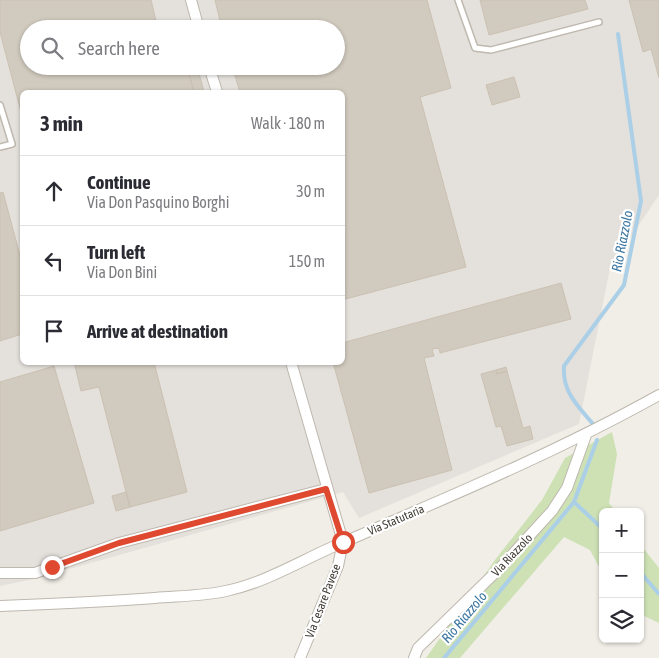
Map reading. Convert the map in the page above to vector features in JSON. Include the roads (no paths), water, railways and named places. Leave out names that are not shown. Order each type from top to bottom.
[{"type":"street","points":[[191,0],[197,20]]},
{"type":"street","points":[[212,75],[216,90]]},
{"type":"street","points":[[292,365],[326,489],[343,542]]},
{"type":"street","name":"Via Statutaria","points":[[0,606],[83,604],[225,591],[252,584],[343,542],[499,476],[586,436],[659,395]]},
{"type":"street","name":"Via Riazzolo","points":[[414,658],[418,648],[500,568],[552,512],[567,488],[586,436]]},
{"type":"street","points":[[0,573],[35,573],[119,543],[326,489]]},
{"type":"street","name":"Via Cesare Pavese","points":[[300,658],[338,566],[343,542]]},
{"type":"lane","points":[[458,0],[475,48],[491,50],[599,22]]},
{"type":"lane","points":[[0,105],[12,144],[0,147]]},
{"type":"waterway","name":"Rio Riazzolo","points":[[593,424],[568,391],[564,366],[624,285],[641,201],[618,34]]},
{"type":"waterway","name":"Rio Riazzolo","points":[[444,658],[574,502],[597,440]]},
{"type":"waterway","points":[[574,502],[599,525]]},
{"type":"waterway","points":[[644,577],[659,594]]}]
